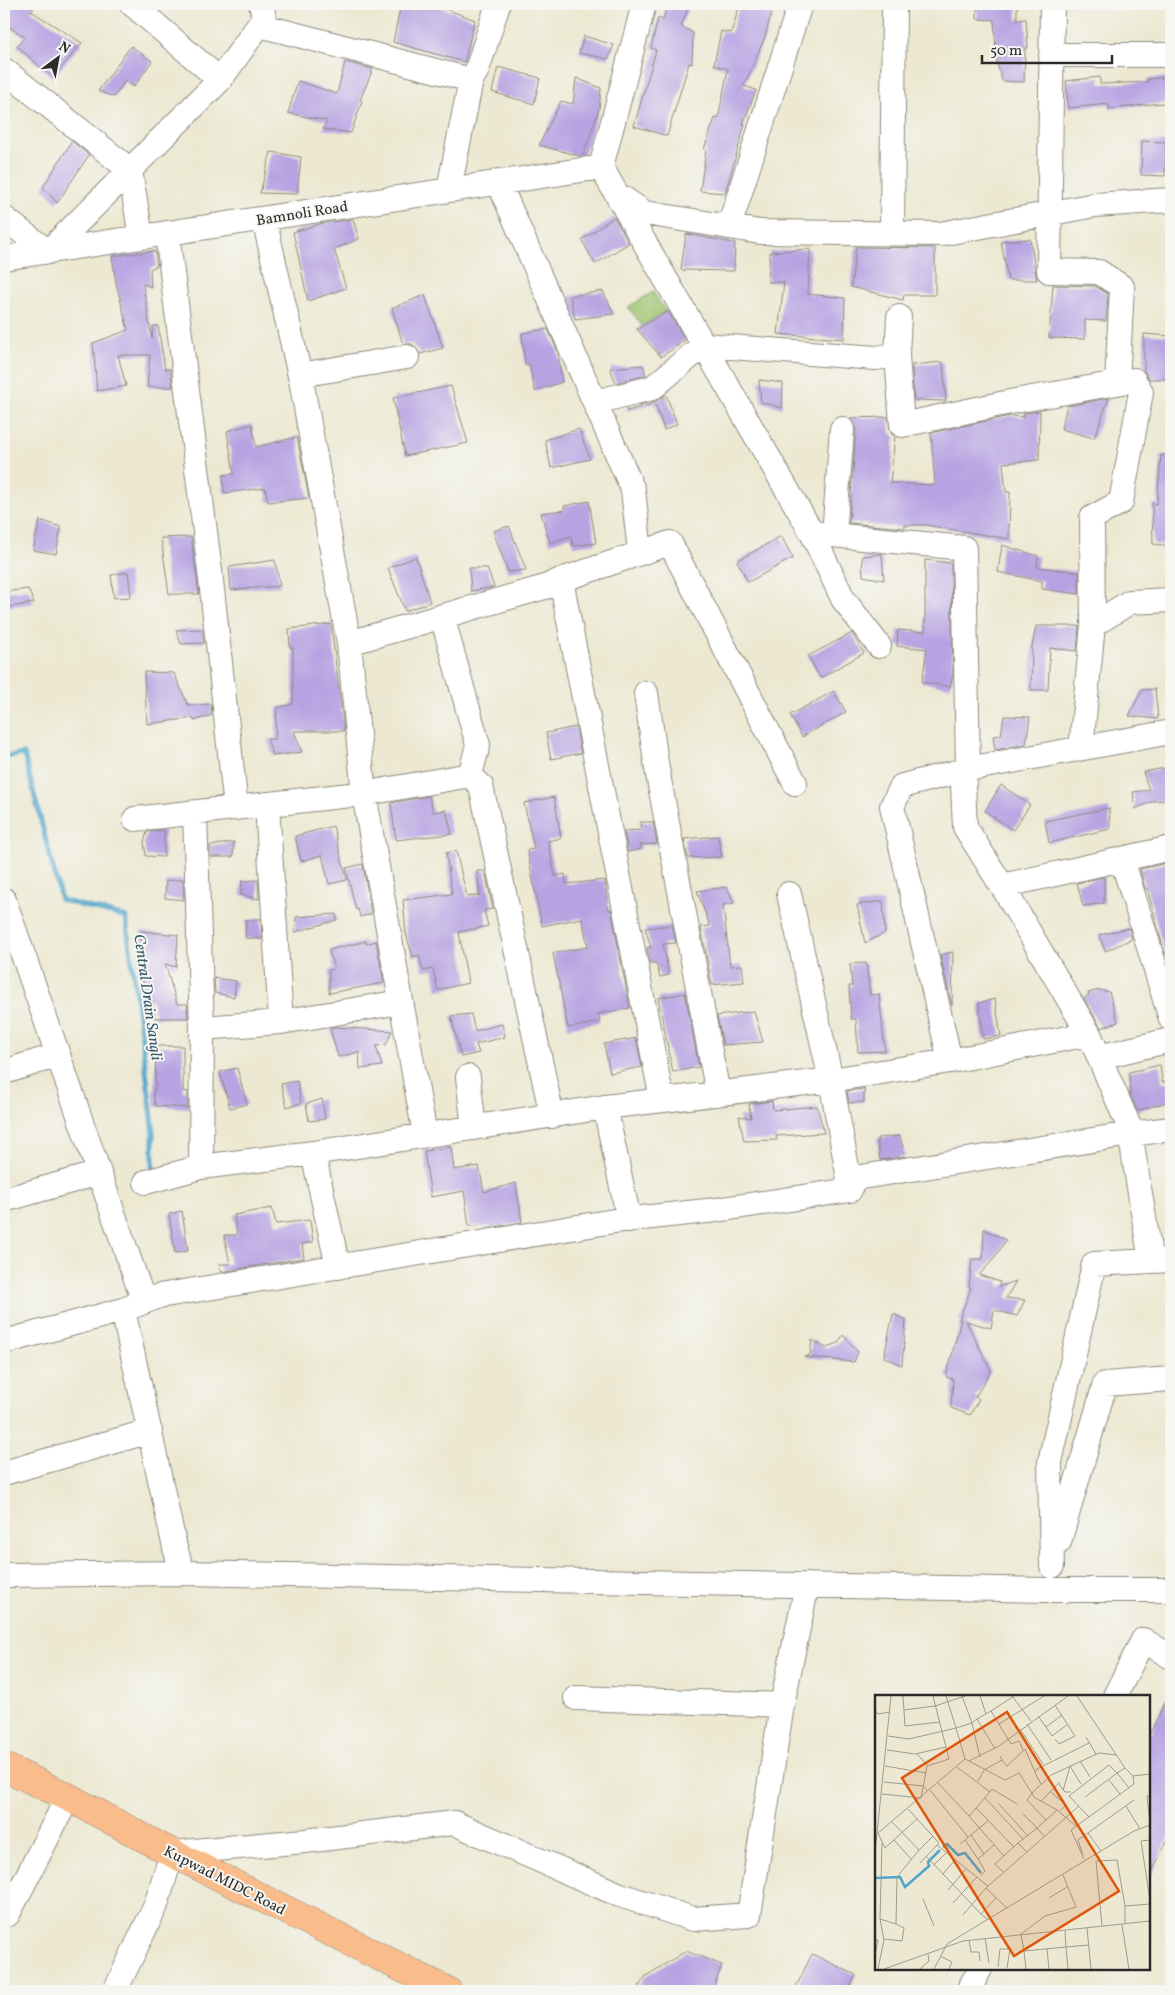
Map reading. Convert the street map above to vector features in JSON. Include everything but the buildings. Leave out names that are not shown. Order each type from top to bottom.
[{"type":"main road","name":"Kupwad MIDC Road","points":[[4,1767],[68,1797],[172,1854],[448,1991]]},
{"type":"street","points":[[132,4],[220,80]]},
{"type":"street","points":[[261,4],[266,27]]},
{"type":"street","points":[[449,189],[471,80],[477,70],[498,4]]},
{"type":"street","points":[[644,4],[601,167],[704,345],[823,534],[844,599],[879,646]]},
{"type":"street","points":[[729,227],[800,4]]},
{"type":"street","points":[[892,233],[894,4]]},
{"type":"street","points":[[1052,4],[1049,271],[1099,272],[1122,287],[1117,383]]},
{"type":"street","points":[[4,218],[48,252],[220,80],[258,26],[471,80]]},
{"type":"street","points":[[1052,55],[1171,55]]},
{"type":"street","points":[[4,70],[130,170],[142,237]]},
{"type":"street","name":"Bamnoli Road","points":[[4,258],[264,219],[498,181],[601,167]]},
{"type":"street","points":[[498,181],[633,490],[640,552]]},
{"type":"street","points":[[617,195],[645,213],[760,232],[940,234],[1095,205],[1171,200]]},
{"type":"street","points":[[264,219],[300,375],[349,643],[364,794],[425,1136]]},
{"type":"street","points":[[167,233],[210,571],[236,808]]},
{"type":"street","points":[[899,317],[897,354],[902,425],[1010,402],[1134,380],[1140,392],[1121,502],[1092,518],[1093,625],[1081,748]]},
{"type":"street","points":[[595,402],[652,388],[704,345],[876,358],[897,354]]},
{"type":"street","points":[[300,375],[407,357]]},
{"type":"street","points":[[823,534],[842,429]]},
{"type":"street","points":[[823,534],[964,548],[968,768],[963,785],[965,827],[1089,1034],[1129,1126],[1161,1260],[1094,1264],[1050,1462],[1052,1566]]},
{"type":"street","points":[[349,643],[545,586],[670,542],[794,783]]},
{"type":"street","points":[[561,580],[662,1100]]},
{"type":"street","points":[[1093,625],[1130,602],[1171,600]]},
{"type":"street","points":[[442,616],[478,745],[470,775]]},
{"type":"street","points":[[646,692],[657,769],[718,1094]]},
{"type":"street","points":[[950,1061],[892,806],[902,786],[968,768],[1171,732]]},
{"type":"street","points":[[135,819],[364,794],[470,775]]},
{"type":"street","points":[[470,775],[480,786],[552,1116]]},
{"type":"street","points":[[267,805],[281,1022]]},
{"type":"street","points":[[195,813],[202,1028],[201,1167]]},
{"type":"street","points":[[1002,886],[1171,848]]},
{"type":"street","points":[[1122,859],[1171,1019]]},
{"type":"street","points":[[4,1342],[134,1306],[159,1296],[629,1220],[850,1190],[831,1080],[788,894]]},
{"type":"street","points":[[4,900],[9,929],[58,1055],[99,1173],[134,1306],[150,1431],[175,1548],[183,1573]]},
{"type":"street","points":[[202,1028],[281,1022],[401,1002]]},
{"type":"street","points":[[146,1182],[201,1167],[313,1153],[605,1107],[831,1080],[950,1061],[1089,1034]]},
{"type":"street","points":[[1099,1057],[1171,1040]]},
{"type":"street","points":[[4,1072],[58,1055]]},
{"type":"street","points":[[468,1077],[474,1128]]},
{"type":"street","points":[[605,1107],[629,1220]]},
{"type":"street","points":[[849,1179],[1171,1129]]},
{"type":"street","points":[[313,1153],[338,1267]]},
{"type":"street","points":[[4,1200],[99,1173]]},
{"type":"street","points":[[1046,1590],[1105,1384],[1171,1379]]},
{"type":"street","points":[[4,1473],[150,1431]]},
{"type":"street","points":[[4,1575],[183,1573],[1046,1590],[1171,1590]]},
{"type":"street","points":[[115,1991],[156,1905],[172,1854],[306,1841],[454,1823],[620,1895],[693,1919],[749,1915],[782,1705],[807,1585]]},
{"type":"street","points":[[1116,1695],[1143,1640],[1171,1657]]},
{"type":"street","points":[[576,1698],[782,1705]]},
{"type":"street","points":[[5,1915],[68,1797]]},
{"type":"street","points":[[968,1991],[979,1970]]},
{"type":"green space","points":[[653,292],[666,312],[642,326],[628,307]]},
{"type":"waterway","name":"Central Drain Sangli","points":[[4,757],[24,754],[61,900],[126,917],[153,1125],[153,1168]]}]
